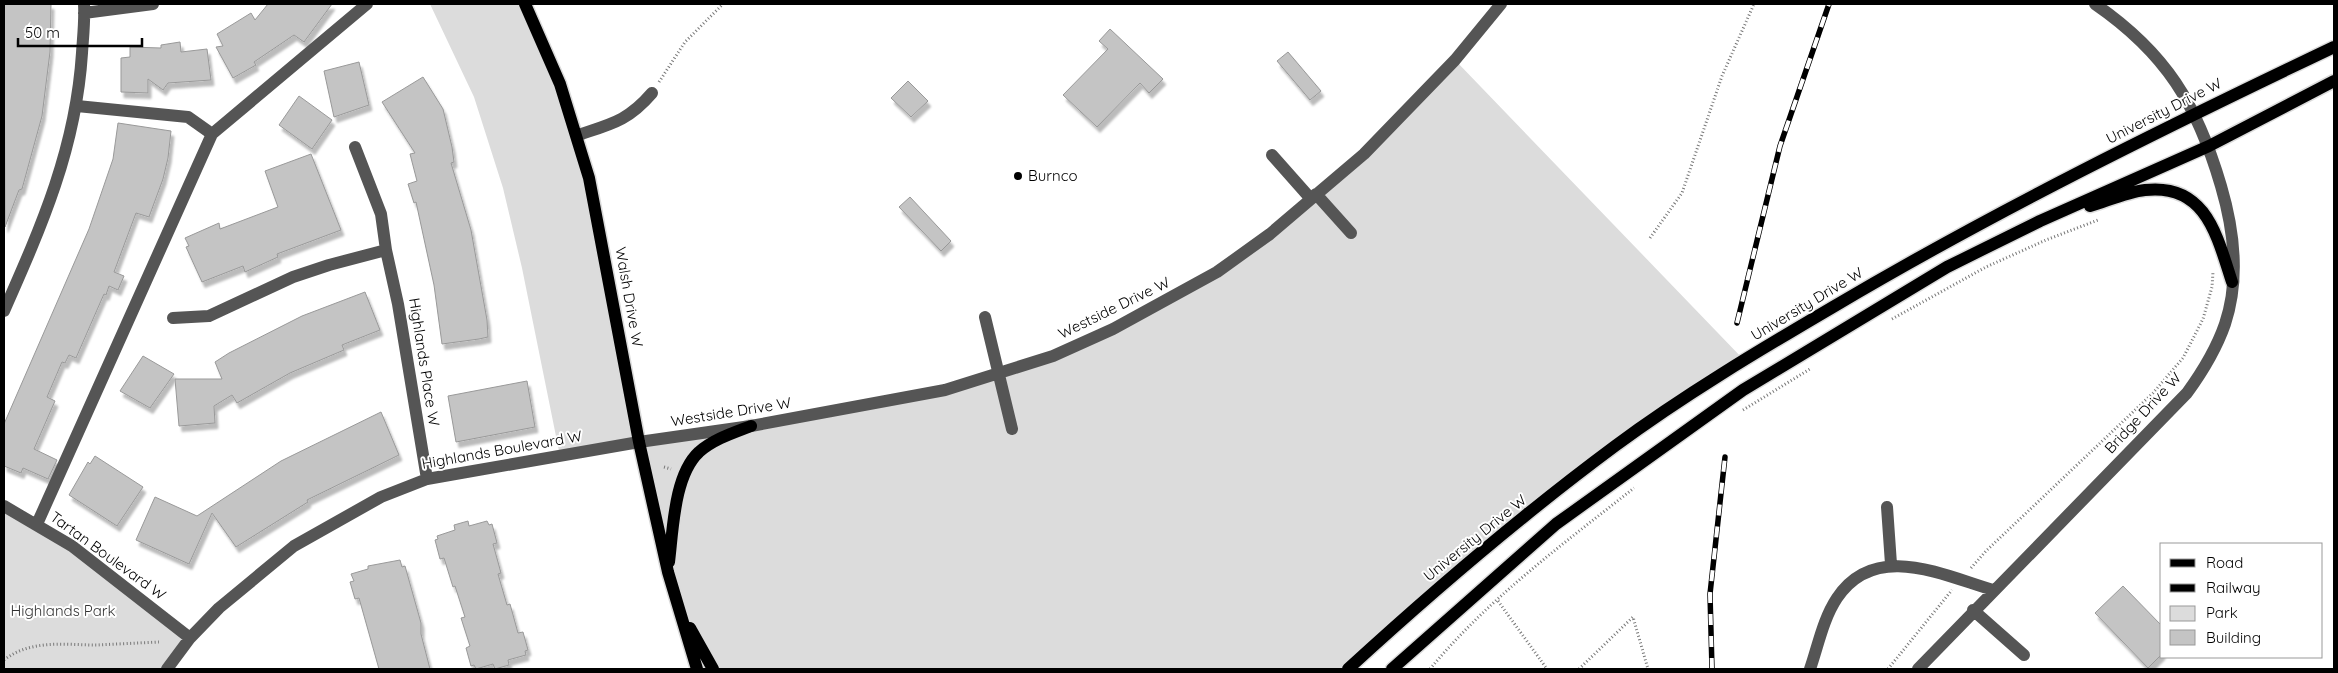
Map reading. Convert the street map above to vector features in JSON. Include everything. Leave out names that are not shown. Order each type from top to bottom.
[{"type":"main road","name":"Walsh Drive W","points":[[525,4],[560,84],[578,135],[600,226],[639,442],[668,572],[697,669]]},
{"type":"main road","name":"University Drive W","points":[[1348,669],[1409,614],[1547,500],[1614,447],[1680,401],[1791,331],[1938,246],[2195,113],[2334,47]]},
{"type":"main road","points":[[1392,669],[1556,524],[1743,390],[1947,267],[2040,221],[2209,146],[2334,81]]},
{"type":"main road","points":[[2040,221],[2144,190],[2170,190],[2193,202],[2208,216],[2217,234],[2232,282]]},
{"type":"main road","points":[[668,572],[676,503],[684,475],[698,452],[717,439],[752,426]]},
{"type":"main road","name":"Walsh Drive W","points":[[677,604],[713,669]]},
{"type":"street","points":[[4,311],[40,229],[58,181],[77,106],[84,8],[153,4]]},
{"type":"street","points":[[37,524],[212,134],[367,4]]},
{"type":"street","name":"Westside Drive W","points":[[639,442],[752,426],[928,394],[998,375],[1054,356],[1167,301],[1218,272],[1270,234],[1364,154],[1455,60],[1501,4]]},
{"type":"street","name":"Bridge Drive W","points":[[1918,669],[1973,610],[2187,393],[2212,358],[2226,322],[2232,282],[2234,248],[2230,217],[2209,146],[2195,113],[2168,71],[2146,45],[2122,22],[2095,4]]},
{"type":"street","points":[[578,135],[622,120],[638,109],[652,93]]},
{"type":"street","points":[[77,106],[188,117],[212,134]]},
{"type":"street","name":"Highlands Place W","points":[[355,147],[381,214],[427,479]]},
{"type":"street","points":[[1272,155],[1351,233]]},
{"type":"street","points":[[173,318],[208,316],[293,277],[329,264],[386,250]]},
{"type":"street","points":[[985,317],[1012,428]]},
{"type":"street","name":"Highlands Boulevard W","points":[[167,669],[190,638],[244,586],[294,546],[381,497],[427,479],[639,442]]},
{"type":"street","name":"Tartan Boulevard W","points":[[4,506],[37,524],[107,572],[190,638]]},
{"type":"street","points":[[1887,507],[1891,564]]},
{"type":"street","points":[[1810,669],[1825,620],[1837,597],[1854,579],[1872,568],[1891,564],[1912,566],[1993,590]]},
{"type":"street","points":[[1973,610],[2024,656]]},
{"type":"path","points":[[652,93],[686,42],[723,4]]},
{"type":"path","points":[[1650,238],[1682,193],[1722,76],[1754,4]]},
{"type":"path","points":[[1887,322],[1986,267],[2046,240],[2099,220]]},
{"type":"path","points":[[1888,669],[1986,551],[2153,393],[2183,358],[2203,319],[2212,287],[2214,264]]},
{"type":"path","points":[[1737,414],[1812,368]]},
{"type":"path","points":[[1430,669],[1458,635],[1547,557],[1637,486]]},
{"type":"path","points":[[1498,600],[1547,669]]},
{"type":"path","points":[[1579,669],[1633,617],[1648,669]]},
{"type":"path","points":[[4,660],[33,647],[56,643],[82,645],[158,642]]},
{"type":"green space","points":[[430,4],[525,4],[578,135],[639,442],[998,375],[1167,301],[1316,194],[1455,60],[1744,360],[1614,447],[1348,669],[704,669],[677,604],[639,443],[560,456],[522,268],[503,188],[474,97]]},
{"type":"green space","name":"Highlands Park","points":[[4,506],[37,524],[190,638],[167,669],[4,669]]},
{"type":"building","points":[[4,4],[51,4],[50,52],[42,116],[22,189],[19,190],[5,227]]},
{"type":"building","points":[[268,4],[332,4],[304,42],[294,35],[254,62],[256,65],[233,78],[216,47],[223,46],[217,34],[251,13],[255,20]]},
{"type":"building","points":[[1110,29],[1163,79],[1149,93],[1140,83],[1097,127],[1063,95],[1108,49],[1099,41]]},
{"type":"building","points":[[180,42],[181,52],[207,49],[211,80],[168,83],[163,90],[148,79],[148,93],[121,92],[121,58],[130,57],[130,47],[161,48],[161,45]]},
{"type":"building","points":[[1288,52],[1321,91],[1310,100],[1277,61]]},
{"type":"building","points":[[359,62],[369,105],[334,117],[324,71]]},
{"type":"building","points":[[423,77],[443,109],[452,147],[454,162],[451,163],[471,230],[487,320],[488,337],[442,344],[434,285],[416,202],[414,203],[408,184],[417,181],[410,154],[415,153],[382,102]]},
{"type":"building","points":[[908,81],[928,101],[911,117],[891,98]]},
{"type":"building","points":[[299,96],[332,120],[312,149],[279,125]]},
{"type":"building","points":[[118,123],[171,131],[163,179],[149,217],[136,213],[114,272],[124,276],[118,290],[109,286],[76,358],[69,355],[65,363],[62,362],[47,397],[55,401],[34,449],[57,460],[48,479],[23,468],[21,473],[4,466],[4,424],[89,229],[113,159]]},
{"type":"building","points":[[311,154],[341,230],[277,254],[278,257],[245,272],[243,266],[202,282],[186,247],[189,246],[185,238],[219,223],[220,229],[278,207],[265,171]]},
{"type":"building","points":[[910,197],[951,241],[941,251],[899,207]]},
{"type":"building","points":[[365,292],[380,330],[342,345],[344,350],[290,373],[237,403],[232,395],[214,406],[215,423],[179,426],[175,379],[222,379],[215,362],[229,353],[302,316]]},
{"type":"building","points":[[143,356],[174,374],[150,408],[120,391]]},
{"type":"building","points":[[527,381],[535,427],[456,442],[448,396]]},
{"type":"building","points":[[381,412],[399,455],[307,500],[308,502],[236,547],[212,513],[189,564],[136,540],[155,497],[197,516],[281,461]]},
{"type":"building","points":[[95,456],[143,487],[117,526],[69,495],[88,462],[90,464]]},
{"type":"building","points":[[468,521],[469,526],[487,521],[489,525],[492,524],[497,543],[493,544],[501,573],[498,574],[507,605],[510,604],[518,633],[523,632],[528,650],[525,651],[526,655],[508,660],[509,665],[495,669],[493,664],[476,669],[474,665],[471,666],[466,648],[470,646],[461,618],[465,617],[444,558],[440,559],[435,540],[438,539],[437,536],[455,530],[454,525]]},
{"type":"building","points":[[400,560],[402,567],[405,566],[421,623],[421,634],[430,669],[379,669],[359,598],[355,599],[350,582],[354,581],[351,574],[368,569],[368,566]]},
{"type":"building","points":[[2123,586],[2160,624],[2160,656],[2148,668],[2095,613]]},
{"type":"railway","points":[[1737,323],[1780,146],[1829,4]]},
{"type":"railway","points":[[1712,669],[1710,594],[1725,457]]},
{"type":"place","name":"Burnco","points":[[1018,176]]}]
